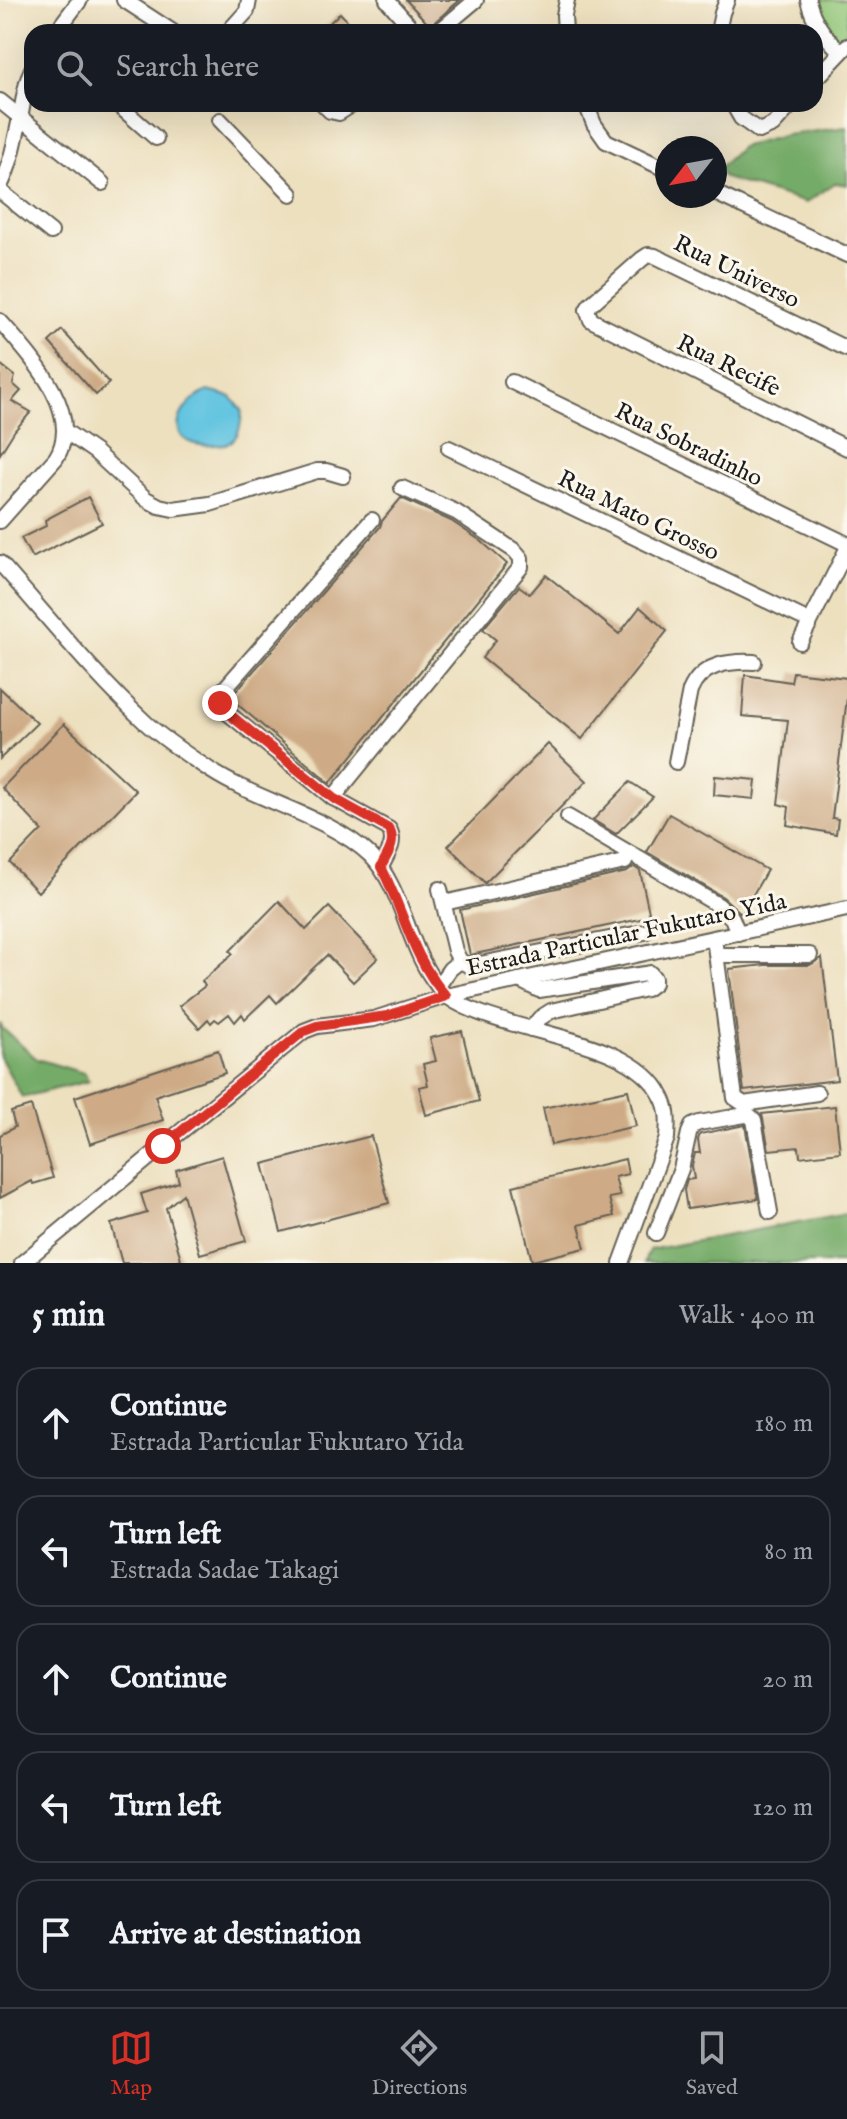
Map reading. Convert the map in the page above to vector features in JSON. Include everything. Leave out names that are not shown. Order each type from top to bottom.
[{"type":"street","points":[[62,24],[80,0]]},
{"type":"street","points":[[124,0],[161,24]]},
{"type":"street","points":[[235,24],[247,11],[249,0]]},
{"type":"street","points":[[387,0],[408,24]]},
{"type":"street","points":[[448,24],[476,0]]},
{"type":"street","points":[[565,24],[567,0]]},
{"type":"street","points":[[720,24],[727,0]]},
{"type":"street","points":[[808,0],[818,24]]},
{"type":"street","points":[[823,33],[844,49],[823,71]]},
{"type":"street","points":[[24,92],[8,167],[0,188],[51,232]]},
{"type":"street","points":[[0,101],[102,183]]},
{"type":"street","points":[[126,112],[156,138]]},
{"type":"street","points":[[589,112],[606,141],[655,164]]},
{"type":"street","points":[[738,112],[759,131],[773,125],[785,112]]},
{"type":"street","points":[[220,120],[291,194]]},
{"type":"street","points":[[727,199],[847,255]]},
{"type":"street","name":"Rua Universo","points":[[591,320],[587,310],[590,305],[648,255],[847,349]]},
{"type":"street","name":"Rua Recife","points":[[591,320],[847,448]]},
{"type":"street","points":[[0,321],[47,382],[63,415],[65,431],[63,448],[56,458],[0,521]]},
{"type":"street","name":"Rua Sobradinho","points":[[512,382],[847,547]]},
{"type":"street","points":[[65,431],[95,452],[146,499],[173,509],[210,504],[317,471],[343,476]]},
{"type":"street","name":"Rua Mato Grosso","points":[[449,448],[809,621]]},
{"type":"street","points":[[333,798],[521,567],[521,558],[515,551],[480,527],[456,512],[402,488]]},
{"type":"street","points":[[372,520],[219,695],[224,710],[333,798],[389,829],[393,842],[381,867]]},
{"type":"street","points":[[800,642],[847,547]]},
{"type":"street","points":[[0,563],[79,655],[148,725],[213,772],[325,826],[354,842],[369,855],[381,867],[394,892],[420,961],[442,991],[491,1016],[620,1056],[639,1068],[663,1097],[669,1116],[667,1138],[621,1263]]},
{"type":"street","points":[[676,762],[694,681],[700,674],[718,665],[732,661],[754,662]]},
{"type":"street","points":[[568,817],[718,905],[732,918],[738,933]]},
{"type":"street","points":[[625,862],[442,896],[455,951],[460,961],[479,966],[645,932]]},
{"type":"street","name":"Estrada Particular Fukutaro Yida","points":[[22,1263],[304,1031],[317,1026],[387,1016],[442,991],[519,980],[847,909]]},
{"type":"street","points":[[714,938],[735,1098],[744,1104],[817,1093]]},
{"type":"street","points":[[717,955],[810,955]]},
{"type":"street","points":[[442,991],[450,969],[460,961]]},
{"type":"street","points":[[519,980],[539,990],[650,973],[654,978],[654,983],[646,989],[551,1011],[531,1029]]},
{"type":"street","points":[[656,1233],[681,1169],[689,1133],[692,1126],[699,1123],[745,1115],[754,1120],[770,1212]]},
{"type":"green space","points":[[809,0],[847,0],[847,31],[835,46]]},
{"type":"green space","points":[[847,127],[847,185],[835,183],[806,203],[727,179],[727,160],[741,147],[786,135]]},
{"type":"green space","points":[[0,1023],[37,1059],[84,1073],[89,1081],[22,1097],[0,1057]]},
{"type":"green space","points":[[847,1213],[847,1263],[644,1263],[649,1250]]},
{"type":"water","points":[[208,391],[231,397],[242,410],[238,433],[227,444],[199,445],[181,435],[178,427],[186,408]]},
{"type":"building","points":[[406,0],[460,0],[432,24],[428,24]]},
{"type":"building","points":[[340,13],[350,24],[328,24]]},
{"type":"building","points":[[62,330],[109,383],[96,395],[49,342]]},
{"type":"building","points":[[0,364],[15,376],[13,384],[21,391],[12,401],[31,412],[0,454]]},
{"type":"building","points":[[88,497],[102,523],[32,558],[21,538],[46,526],[45,520]]},
{"type":"building","points":[[401,498],[451,521],[481,541],[507,564],[330,783],[230,698],[380,527]]},
{"type":"building","points":[[546,575],[619,634],[640,607],[667,631],[582,739],[482,658],[496,640],[483,629],[519,586],[530,594]]},
{"type":"building","points":[[793,672],[847,678],[832,818],[838,819],[836,834],[787,825],[789,807],[778,804],[788,720],[742,716],[745,675],[791,682]]},
{"type":"building","points":[[0,688],[37,723],[0,759]]},
{"type":"building","points":[[64,724],[136,791],[38,892],[10,863],[42,830],[2,788]]},
{"type":"building","points":[[548,744],[587,781],[485,883],[448,846]]},
{"type":"building","points":[[715,776],[756,780],[754,799],[714,795]]},
{"type":"building","points":[[630,782],[653,797],[616,834],[593,820]]},
{"type":"building","points":[[669,814],[767,870],[742,914],[723,897],[647,852]]},
{"type":"building","points":[[634,867],[640,871],[650,917],[470,955],[460,910],[627,872]]},
{"type":"building","points":[[279,901],[306,930],[329,907],[378,958],[353,982],[327,955],[277,1003],[270,995],[245,1019],[242,1014],[235,1022],[229,1014],[219,1022],[215,1019],[211,1023],[208,1019],[199,1028],[179,1006],[205,986],[202,981],[233,954],[230,951]]},
{"type":"building","points":[[822,958],[837,1080],[744,1091],[729,969],[810,965]]},
{"type":"building","points":[[462,1031],[479,1101],[426,1115],[419,1087],[428,1085],[423,1064],[436,1061],[430,1038]]},
{"type":"building","points":[[218,1050],[225,1073],[155,1096],[163,1120],[90,1144],[75,1097]]},
{"type":"building","points":[[628,1090],[636,1126],[551,1145],[543,1108]]},
{"type":"building","points":[[31,1106],[53,1178],[33,1184],[32,1181],[0,1198],[0,1135],[15,1127],[11,1112]]},
{"type":"building","points":[[835,1106],[840,1152],[800,1157],[799,1147],[769,1150],[762,1114]]},
{"type":"building","points":[[745,1125],[758,1199],[687,1209],[684,1190],[687,1180],[694,1179],[692,1166],[695,1153],[700,1153],[700,1134]]},
{"type":"building","points":[[371,1136],[389,1203],[281,1232],[263,1164]]},
{"type":"building","points":[[222,1156],[246,1241],[200,1254],[183,1194],[166,1208],[181,1259],[177,1263],[122,1263],[111,1224],[147,1213],[141,1194],[179,1182],[176,1170]]},
{"type":"building","points":[[625,1159],[628,1174],[615,1177],[620,1196],[609,1198],[614,1216],[579,1225],[585,1248],[532,1261],[513,1186]]},
{"type":"route","points":[[163,1146],[304,1031],[317,1026],[387,1016],[446,996],[420,961],[394,892],[381,867],[393,842],[389,829],[333,798],[224,710],[220,703]]}]
